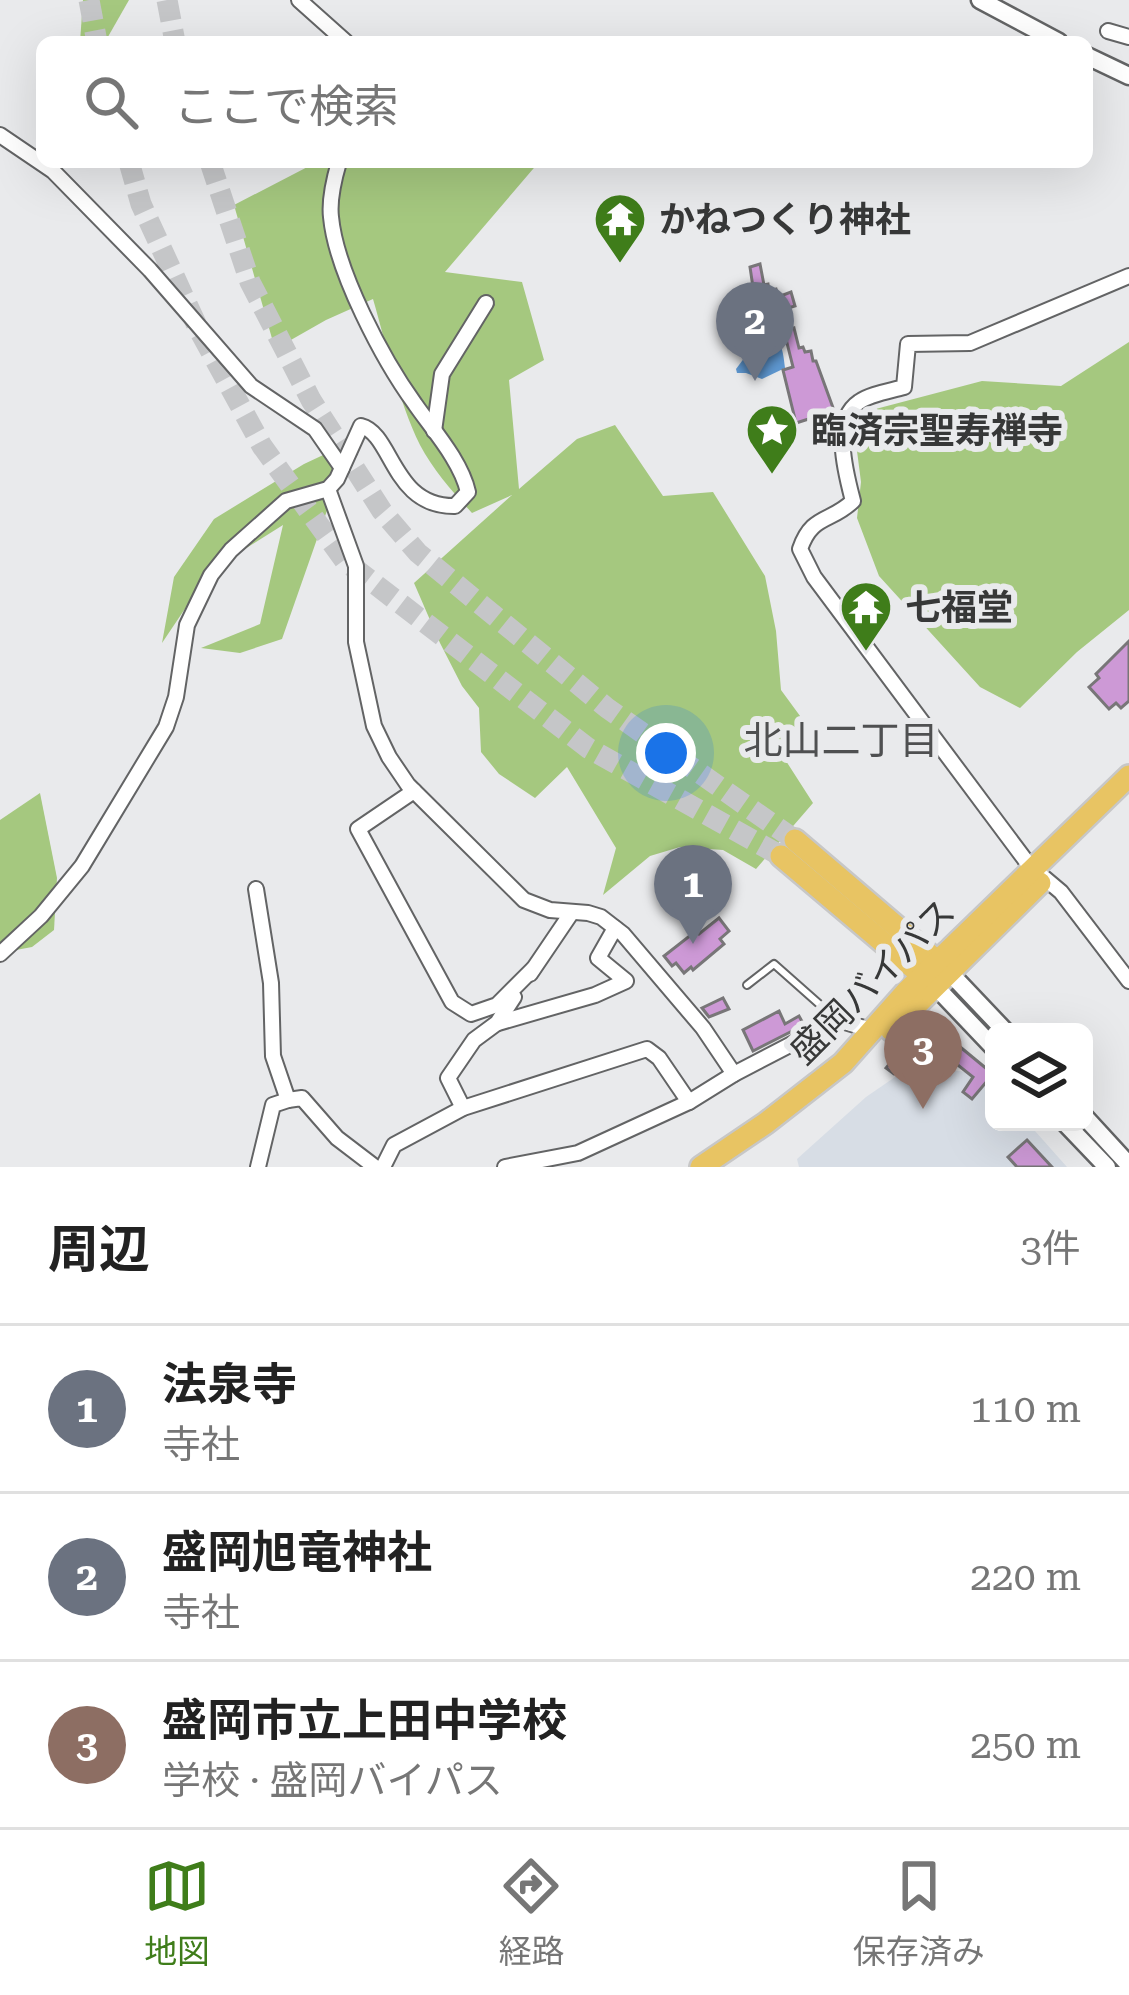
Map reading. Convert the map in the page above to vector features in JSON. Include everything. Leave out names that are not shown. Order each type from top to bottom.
[{"type":"highway","name":"盛岡バイパス","points":[[1039,874],[1129,776]]},
{"type":"highway","name":"盛岡バイパス","points":[[701,1167],[843,1063],[1129,794]]},
{"type":"highway","points":[[788,848],[937,974]]},
{"type":"highway","name":"盛岡バイパス","points":[[724,1167],[791,1121],[871,1050],[937,974]]},
{"type":"street","points":[[299,0],[339,36]]},
{"type":"street","points":[[980,0],[1048,36]]},
{"type":"street","points":[[1108,31],[1129,38]]},
{"type":"street","points":[[1093,59],[1129,76]]},
{"type":"street","points":[[0,135],[36,159]]},
{"type":"street","points":[[49,168],[150,270],[251,386],[315,429],[342,467]]},
{"type":"street","points":[[0,954],[41,916],[82,866],[166,727],[176,697],[187,625],[211,575],[231,550],[286,501],[328,489],[361,426],[367,426],[404,483],[436,506],[455,506],[468,492],[385,358],[342,265],[330,210],[338,168]]},
{"type":"street","points":[[1129,276],[970,343],[908,344],[904,387],[860,400],[845,417],[843,463],[853,501],[806,530],[800,548],[814,577],[1039,874],[1060,892],[1129,981]]},
{"type":"street","points":[[434,431],[442,374],[486,303]]},
{"type":"street","points":[[328,489],[356,566],[356,642],[374,726],[389,757],[414,791],[524,900],[550,910],[601,917],[615,928],[663,978],[734,1074]]},
{"type":"street","points":[[414,791],[358,829],[452,1002],[471,1014],[497,1005],[533,969]]},
{"type":"street","points":[[256,889],[271,983],[273,1056],[288,1100]]},
{"type":"street","points":[[497,1024],[572,911]]},
{"type":"street","points":[[463,1108],[448,1078],[474,1040],[497,1024],[626,981],[598,958],[615,928]]},
{"type":"street","points":[[937,974],[995,1023]]},
{"type":"street","points":[[937,974],[985,1036]]},
{"type":"street","points":[[505,1167],[580,1160],[838,1020],[874,1031]]},
{"type":"street","points":[[258,1167],[273,1105],[288,1100],[302,1098],[337,1138],[379,1167],[394,1145],[463,1108],[647,1048],[689,1102]]},
{"type":"street","points":[[1093,1126],[1129,1165]]},
{"type":"street","points":[[1073,1131],[1107,1167]]},
{"type":"lane","points":[[746,985],[774,964],[838,1020]]},
{"type":"shaded area","points":[[969,1072],[985,1084],[985,1131],[1035,1131],[1067,1167],[799,1167],[797,1159],[898,1075]]},
{"type":"green space","points":[[83,0],[129,0],[108,36],[80,36]]},
{"type":"green space","points":[[305,168],[534,168],[445,272],[522,282],[544,360],[509,380],[519,489],[577,439],[615,425],[663,496],[713,492],[765,576],[781,690],[803,720],[779,750],[813,803],[756,869],[723,850],[680,847],[650,856],[603,895],[616,848],[567,767],[535,798],[499,774],[481,752],[479,708],[462,686],[414,583],[512,495],[472,513],[431,463],[405,410],[373,299],[275,349],[234,205]]},
{"type":"green space","points":[[1129,342],[1129,610],[1020,708],[980,687],[879,576],[857,518],[861,482],[857,451],[868,411],[982,381],[1061,386]]},
{"type":"green space","points":[[351,442],[282,639],[240,653],[201,648],[260,624],[283,525],[211,570],[162,643],[174,577],[214,519],[304,464]]},
{"type":"green space","points":[[40,793],[57,878],[54,930],[32,947],[0,953],[0,820]]},
{"type":"water","points":[[751,331],[777,341],[785,368],[762,379],[737,373],[748,353]]},
{"type":"building","points":[[760,264],[769,291],[776,289],[778,297],[791,292],[795,306],[771,313],[771,320],[760,323],[758,317],[749,320],[746,296],[754,294],[750,267]]},
{"type":"building","points":[[794,328],[799,348],[811,351],[816,361],[836,416],[831,446],[818,416],[796,423],[783,370],[793,367],[784,331]]},
{"type":"building","points":[[1129,641],[1129,701],[1109,709],[1089,687]]},
{"type":"building","points":[[719,918],[729,931],[720,939],[724,944],[693,970],[684,973],[676,963],[672,966],[664,956]]},
{"type":"building","points":[[723,998],[729,1009],[709,1017],[702,1008]]},
{"type":"building","points":[[779,1011],[785,1024],[799,1016],[804,1025],[753,1051],[743,1030]]},
{"type":"building","points":[[914,1035],[938,1055],[927,1068],[894,1074],[886,1068]]},
{"type":"building","points":[[959,1046],[985,1067],[985,1084],[972,1099],[963,1092],[973,1077],[949,1058]]},
{"type":"building","points":[[1027,1140],[1052,1167],[1017,1167],[1008,1157]]},
{"type":"tunnel","points":[[89,0],[96,36]]},
{"type":"tunnel","points":[[167,0],[174,36]]},
{"type":"tunnel","points":[[131,168],[141,204],[198,328],[262,446],[345,561],[588,748],[781,856]]},
{"type":"tunnel","points":[[212,168],[250,282],[311,400],[382,511],[418,553],[607,708],[795,840]]},
{"type":"place","name":"かねつくり神社","points":[[620,265]]},
{"type":"place","name":"盛岡旭竜神社","points":[[755,381]]},
{"type":"place","name":"臨済宗聖寿禅寺","points":[[772,476]]},
{"type":"place","name":"七福堂","points":[[866,653]]},
{"type":"place","name":"法泉寺","points":[[693,944]]},
{"type":"place","name":"盛岡市立上田中学校","points":[[923,1109]]},
{"type":"district","name":"北山二丁目","points":[[841,740]]}]
